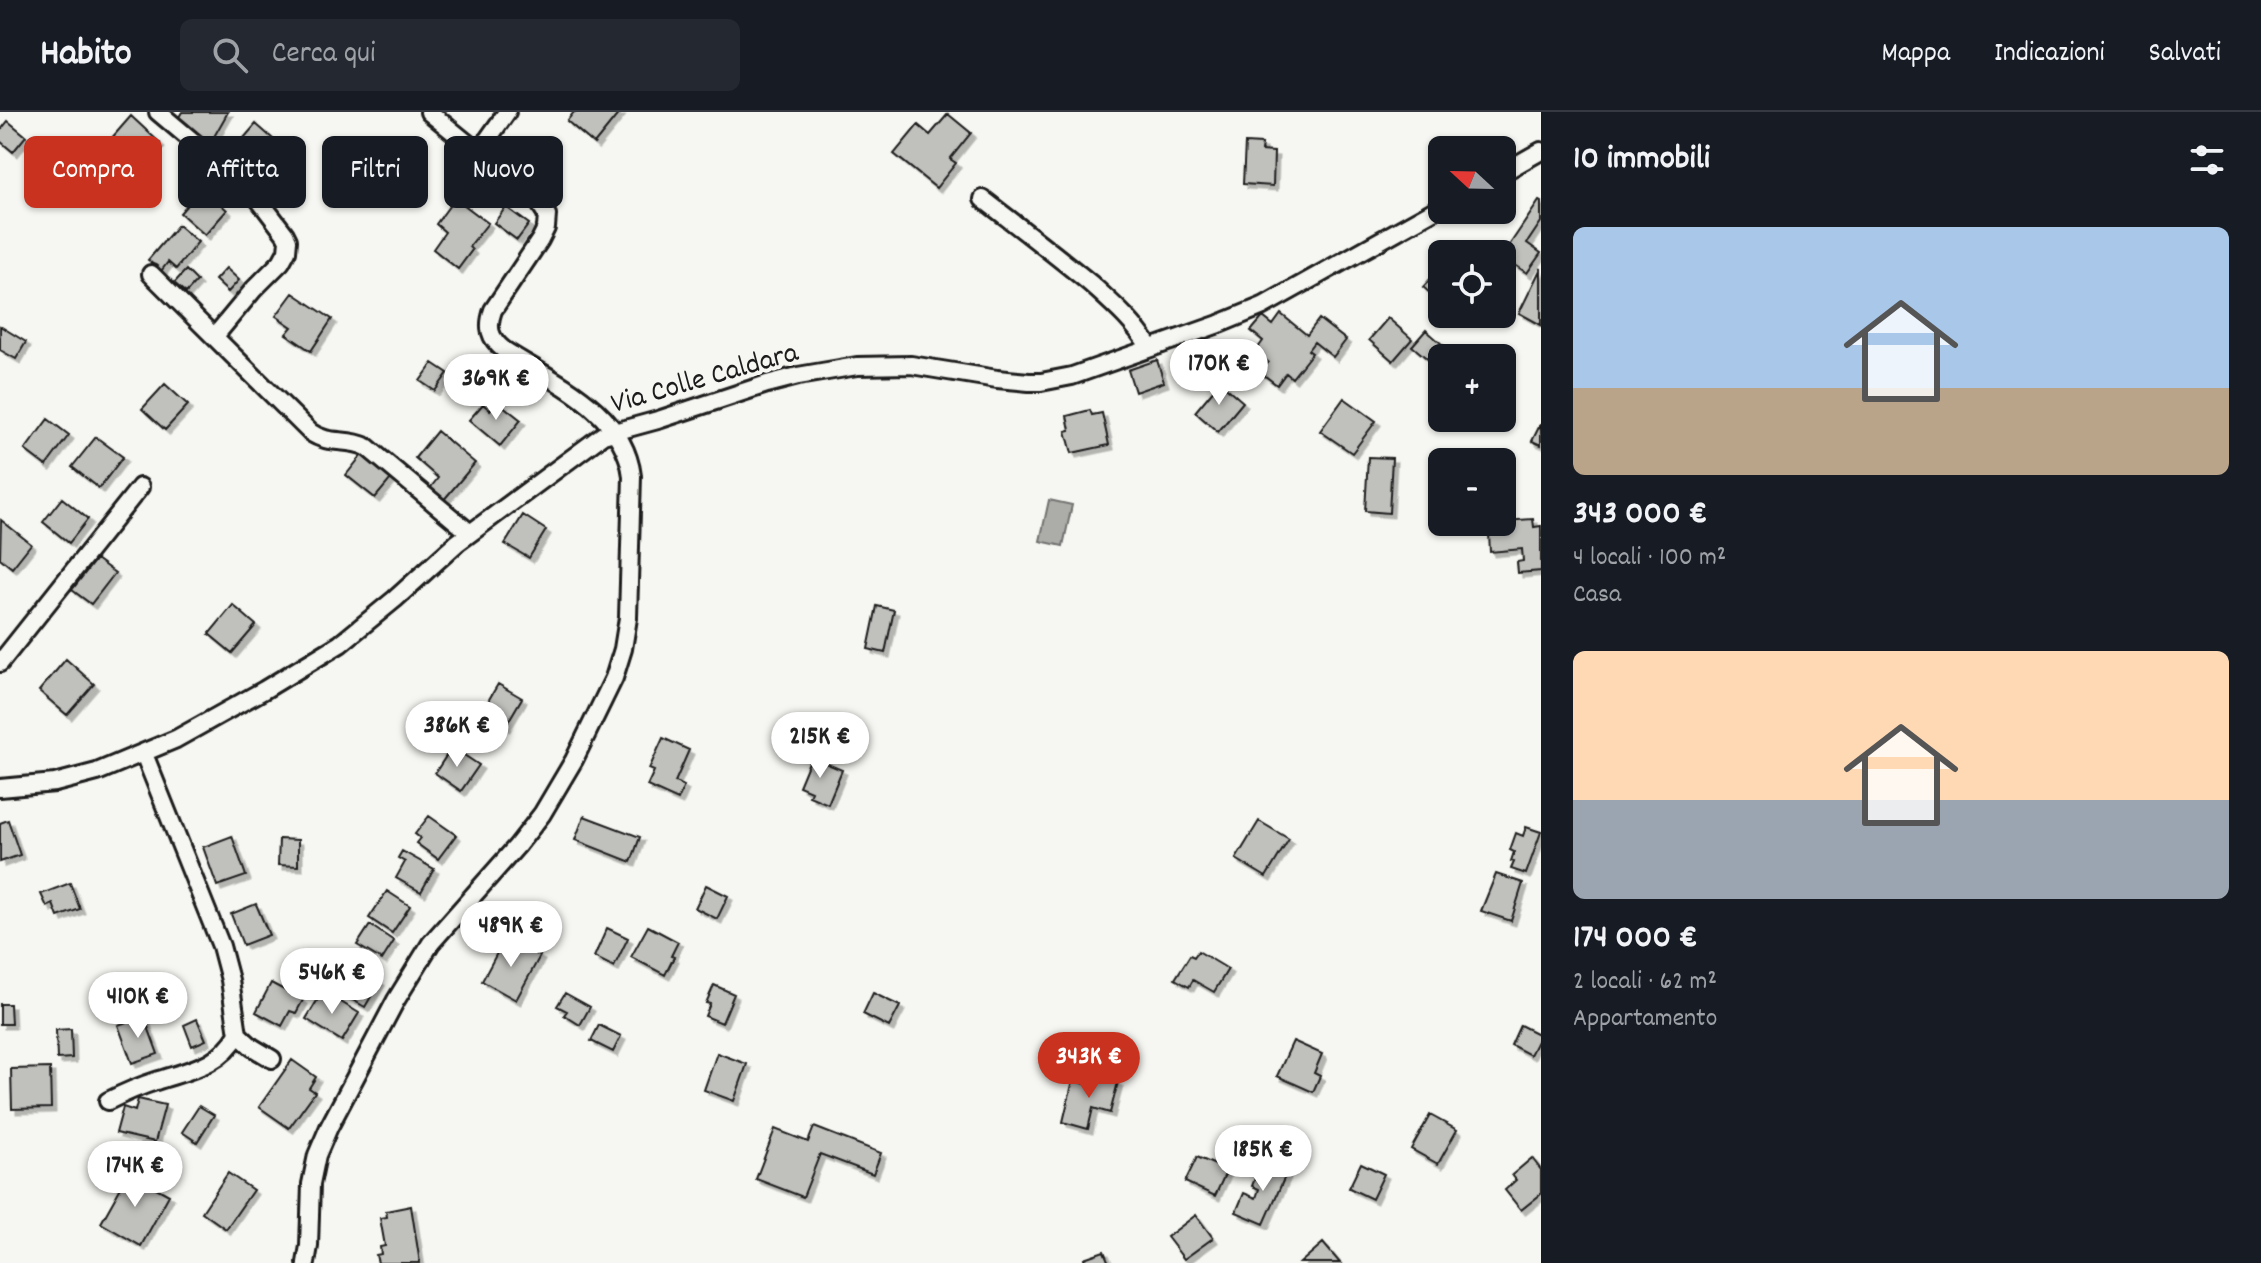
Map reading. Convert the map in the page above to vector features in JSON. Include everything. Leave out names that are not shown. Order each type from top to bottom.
[{"type":"street","points":[[158,112],[253,192],[288,240],[281,262],[215,336]]},
{"type":"street","points":[[429,112],[458,136]]},
{"type":"street","points":[[490,136],[507,112]]},
{"type":"street","points":[[1516,165],[1541,151]]},
{"type":"street","points":[[983,199],[1121,310],[1150,348]]},
{"type":"street","points":[[306,1263],[311,1184],[317,1155],[329,1127],[421,957],[442,929],[517,846],[547,806],[589,732],[617,670],[627,632],[632,476],[626,452],[598,412],[586,401],[504,350],[492,338],[489,327],[493,310],[546,228],[547,215],[542,208]]},
{"type":"street","name":"Via Colle Caldara","points":[[0,788],[78,778],[144,754],[207,723],[340,644],[470,533],[603,435],[767,384],[835,369],[911,365],[1005,381],[1041,382],[1072,376],[1263,306],[1428,214]]},
{"type":"street","points":[[151,274],[310,432],[324,440],[350,441],[367,447],[470,533]]},
{"type":"street","points":[[0,663],[140,487]]},
{"type":"street","points":[[144,754],[221,946],[238,1034],[272,1059]]},
{"type":"street","points":[[108,1101],[138,1087],[206,1065],[225,1052],[238,1034]]},
{"type":"shaded area","points":[[1049,500],[1072,505],[1063,546],[1040,541]]},
{"type":"building","points":[[182,112],[228,112],[214,136],[200,136],[176,122]]},
{"type":"building","points":[[574,112],[620,112],[594,144],[567,121]]},
{"type":"building","points":[[948,114],[971,133],[950,159],[956,163],[936,188],[894,154],[918,125],[930,135]]},
{"type":"building","points":[[131,116],[152,136],[114,136]]},
{"type":"building","points":[[8,121],[26,136],[13,152],[0,141],[0,131]]},
{"type":"building","points":[[256,124],[270,136],[246,136]]},
{"type":"building","points":[[1245,143],[1262,144],[1261,151],[1274,152],[1273,186],[1243,184]]},
{"type":"building","points":[[1541,202],[1541,222],[1527,243],[1541,253],[1527,273],[1516,266],[1516,240],[1513,240]]},
{"type":"building","points":[[184,208],[227,210],[205,235],[180,213]]},
{"type":"building","points":[[448,208],[468,208],[488,223],[469,247],[472,250],[458,269],[433,249],[445,232],[436,224]]},
{"type":"building","points":[[507,208],[529,224],[517,240],[494,223]]},
{"type":"building","points":[[178,225],[198,242],[176,269],[168,262],[161,271],[148,260]]},
{"type":"building","points":[[226,268],[239,280],[228,292],[215,280]]},
{"type":"building","points":[[1541,268],[1541,325],[1519,313]]},
{"type":"building","points":[[186,270],[197,281],[186,293],[174,283]]},
{"type":"building","points":[[293,293],[332,319],[311,351],[286,334],[292,327],[276,316]]},
{"type":"building","points":[[1281,314],[1307,335],[1319,319],[1346,340],[1333,357],[1314,342],[1308,350],[1312,353],[1292,378],[1286,373],[1277,385],[1260,372],[1268,362],[1255,352],[1263,341],[1251,331],[1263,317],[1273,325]]},
{"type":"building","points":[[1388,318],[1412,339],[1393,361],[1369,340]]},
{"type":"building","points":[[0,326],[26,342],[16,359],[0,350]]},
{"type":"building","points":[[1426,330],[1442,344],[1428,344],[1428,359],[1412,346]]},
{"type":"building","points":[[1157,360],[1164,382],[1135,392],[1128,370]]},
{"type":"building","points":[[433,363],[448,373],[435,391],[420,381]]},
{"type":"building","points":[[1220,382],[1243,402],[1218,432],[1195,412]]},
{"type":"building","points":[[165,384],[188,405],[165,430],[142,409]]},
{"type":"building","points":[[1344,398],[1376,421],[1352,453],[1320,431]]},
{"type":"building","points":[[497,401],[521,420],[500,446],[469,420],[483,404],[490,410]]},
{"type":"building","points":[[1090,410],[1092,415],[1102,413],[1109,445],[1072,453],[1066,431],[1070,430],[1067,416]]},
{"type":"building","points":[[48,419],[69,435],[46,466],[25,450]]},
{"type":"building","points":[[1541,423],[1541,445],[1532,441]]},
{"type":"building","points":[[437,431],[475,463],[442,502],[428,491],[438,478],[415,458]]},
{"type":"building","points":[[96,437],[123,457],[99,488],[72,467]]},
{"type":"building","points":[[362,455],[391,479],[375,498],[346,475]]},
{"type":"building","points":[[1368,457],[1392,458],[1389,513],[1365,511]]},
{"type":"building","points":[[62,498],[88,519],[69,543],[43,522]]},
{"type":"building","points":[[523,515],[546,530],[529,558],[505,544]]},
{"type":"building","points":[[1533,519],[1534,527],[1541,526],[1541,571],[1518,573],[1517,562],[1523,561],[1522,549],[1490,552],[1489,536],[1516,536],[1516,520]]},
{"type":"building","points":[[1,520],[31,544],[12,568],[0,558]]},
{"type":"building","points":[[96,559],[115,573],[91,604],[72,590]]},
{"type":"building","points":[[233,605],[256,625],[232,653],[209,634]]},
{"type":"building","points":[[877,606],[894,610],[885,653],[868,649]]},
{"type":"building","points":[[66,659],[94,684],[67,715],[39,691]]},
{"type":"building","points":[[498,684],[522,698],[505,727],[481,713]]},
{"type":"building","points":[[663,738],[689,750],[675,782],[684,786],[678,800],[647,786],[654,771],[649,769]]},
{"type":"building","points":[[452,747],[479,765],[461,791],[435,773]]},
{"type":"building","points":[[811,757],[842,770],[828,804],[809,796],[811,791],[799,786]]},
{"type":"building","points":[[429,816],[456,835],[438,859],[416,843],[420,838],[415,834]]},
{"type":"building","points":[[584,816],[640,837],[631,862],[575,840]]},
{"type":"building","points":[[8,820],[20,855],[0,862],[0,823]]},
{"type":"building","points":[[1259,821],[1289,839],[1266,877],[1236,859]]},
{"type":"building","points":[[1526,827],[1541,832],[1526,874],[1511,869],[1514,852],[1510,850],[1516,833],[1523,836]]},
{"type":"building","points":[[232,836],[246,876],[217,886],[203,847]]},
{"type":"building","points":[[279,839],[298,840],[298,866],[278,865]]},
{"type":"building","points":[[402,851],[434,869],[421,892],[396,878],[405,862],[398,858]]},
{"type":"building","points":[[1496,874],[1523,883],[1511,921],[1481,911]]},
{"type":"building","points":[[70,883],[80,909],[58,917],[53,904],[47,907],[41,894]]},
{"type":"building","points":[[706,885],[728,896],[717,919],[695,908]]},
{"type":"building","points":[[387,891],[410,906],[392,933],[369,918]]},
{"type":"building","points":[[256,904],[269,935],[243,945],[231,914]]},
{"type":"building","points":[[370,925],[394,941],[382,960],[357,945]]},
{"type":"building","points":[[648,926],[678,942],[665,975],[631,957]]},
{"type":"building","points":[[607,928],[628,938],[614,967],[594,957]]},
{"type":"building","points":[[505,938],[540,956],[516,1000],[482,981]]},
{"type":"building","points":[[1198,951],[1228,969],[1214,992],[1193,980],[1189,987],[1175,979],[1190,955],[1194,957]]},
{"type":"building","points":[[347,962],[380,981],[365,1007],[332,988]]},
{"type":"building","points":[[271,983],[303,1000],[296,1013],[290,1011],[282,1026],[256,1012]]},
{"type":"building","points":[[714,985],[734,994],[722,1023],[705,1016],[710,1004],[706,1003]]},
{"type":"building","points":[[323,991],[359,1013],[342,1041],[306,1019]]},
{"type":"building","points":[[565,993],[590,1007],[580,1025],[564,1015],[567,1011],[557,1006]]},
{"type":"building","points":[[873,993],[900,1006],[889,1027],[863,1014]]},
{"type":"building","points":[[0,1004],[10,1004],[11,1024],[0,1024]]},
{"type":"building","points":[[144,1016],[158,1054],[132,1063],[118,1025]]},
{"type":"building","points":[[197,1019],[206,1040],[192,1046],[184,1025]]},
{"type":"building","points":[[599,1025],[621,1036],[613,1052],[591,1041]]},
{"type":"building","points":[[1520,1025],[1540,1035],[1530,1055],[1511,1045]]},
{"type":"building","points":[[71,1029],[72,1058],[57,1059],[56,1030]]},
{"type":"building","points":[[1293,1041],[1322,1054],[1314,1073],[1320,1076],[1313,1092],[1277,1076]]},
{"type":"building","points":[[717,1053],[747,1064],[734,1101],[704,1090]]},
{"type":"building","points":[[292,1060],[316,1077],[309,1088],[315,1092],[289,1128],[259,1107]]},
{"type":"building","points":[[50,1068],[51,1108],[12,1109],[11,1069]]},
{"type":"building","points":[[1088,1074],[1118,1082],[1110,1113],[1093,1108],[1088,1129],[1063,1122],[1073,1080],[1086,1084]]},
{"type":"building","points":[[138,1099],[165,1105],[155,1142],[116,1133],[123,1107],[135,1111]]},
{"type":"building","points":[[199,1106],[214,1115],[197,1142],[182,1132]]},
{"type":"building","points":[[1430,1115],[1457,1130],[1438,1164],[1411,1149]]},
{"type":"building","points":[[814,1127],[881,1153],[873,1174],[820,1154],[803,1197],[756,1179],[775,1129],[808,1142]]},
{"type":"building","points":[[1273,1155],[1284,1160],[1279,1171],[1286,1174],[1264,1224],[1236,1212],[1244,1193],[1256,1198],[1259,1189],[1252,1186],[1257,1173],[1264,1176]]},
{"type":"building","points":[[1197,1157],[1227,1170],[1215,1196],[1185,1182]]},
{"type":"building","points":[[1532,1158],[1541,1170],[1541,1194],[1521,1210],[1505,1190],[1516,1180],[1512,1175]]},
{"type":"building","points":[[1361,1163],[1384,1174],[1372,1199],[1349,1188]]},
{"type":"building","points":[[129,1173],[169,1195],[141,1246],[101,1223]]},
{"type":"building","points":[[228,1173],[253,1190],[226,1229],[202,1212]]},
{"type":"building","points":[[411,1206],[420,1263],[378,1263],[376,1255],[381,1254],[380,1247],[385,1246],[380,1218],[387,1217],[386,1211]]},
{"type":"building","points":[[1196,1215],[1213,1238],[1184,1259],[1167,1237]]},
{"type":"building","points":[[1323,1243],[1340,1263],[1300,1263]]},
{"type":"building","points":[[1104,1251],[1109,1263],[1083,1263],[1084,1258]]}]
